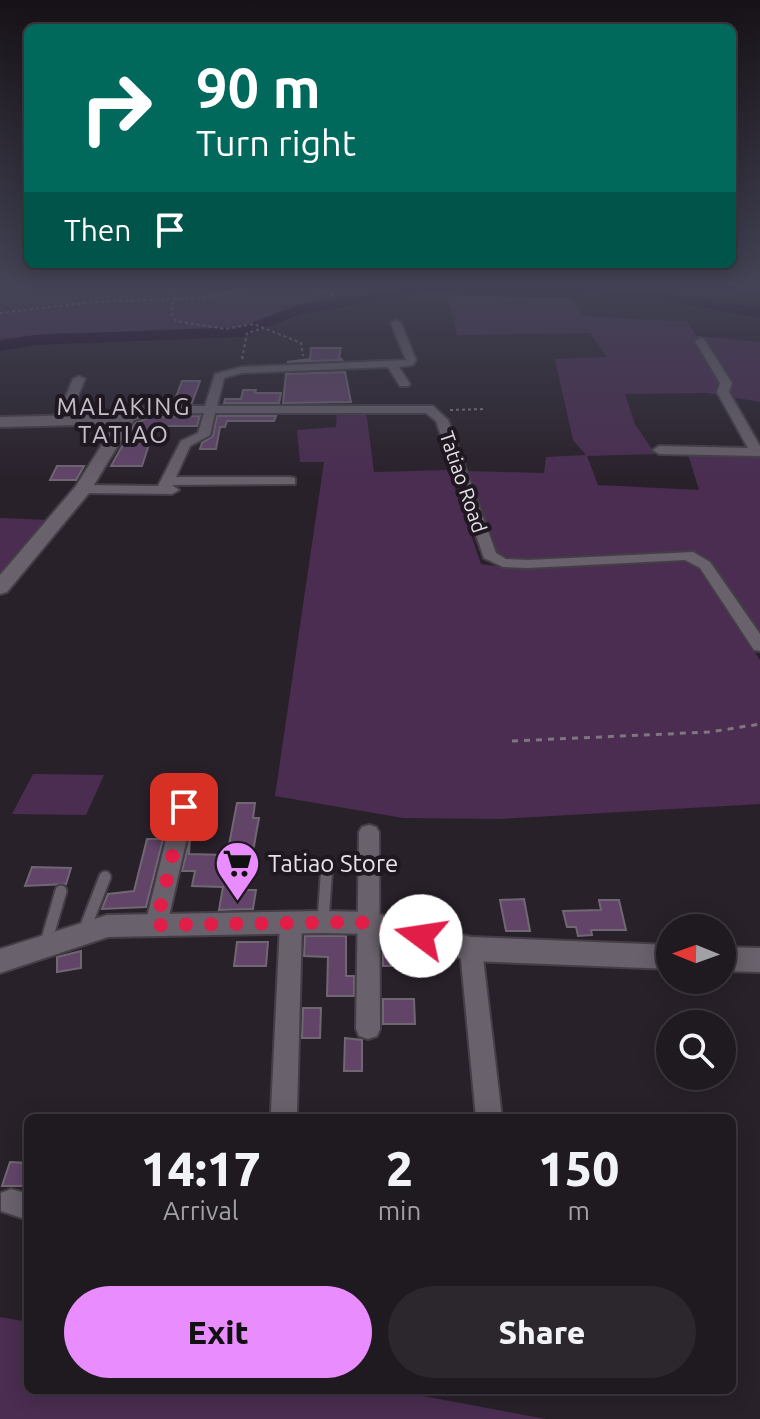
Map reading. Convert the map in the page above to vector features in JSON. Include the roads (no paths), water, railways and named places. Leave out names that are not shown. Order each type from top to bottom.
[{"type":"street","points":[[165,485],[185,444],[204,435],[219,376],[241,370],[392,364],[411,360],[407,350]]},
{"type":"street","points":[[706,350],[726,383],[723,392],[759,452]]},
{"type":"street","points":[[392,364],[404,384]]},
{"type":"street","points":[[61,422],[79,379]]},
{"type":"street","name":"Tatiao Road","points":[[0,422],[126,419],[135,413],[150,410],[429,409],[442,420],[489,555],[503,563],[528,564],[688,555],[705,565],[760,646]]},
{"type":"street","points":[[0,588],[83,489],[126,419]]},
{"type":"street","points":[[659,450],[759,452]]},
{"type":"street","points":[[83,489],[290,481]]},
{"type":"street","points":[[165,485],[183,490]]},
{"type":"street","points":[[156,925],[184,807]]},
{"type":"street","points":[[368,1029],[369,832]]},
{"type":"street","points":[[0,961],[107,926],[323,922],[370,923],[471,949],[656,956]]},
{"type":"street","points":[[284,1111],[291,923]]},
{"type":"street","points":[[471,949],[489,1114]]},
{"type":"street","points":[[736,959],[760,960]]},
{"type":"lane","points":[[323,922],[327,864]]},
{"type":"lane","points":[[83,934],[105,877]]},
{"type":"lane","points":[[44,949],[61,891]]},
{"type":"place","name":"Tatiao Store","points":[[237,903]]},
{"type":"district","name":"MALAKING TATIAO","points":[[124,421]]}]
